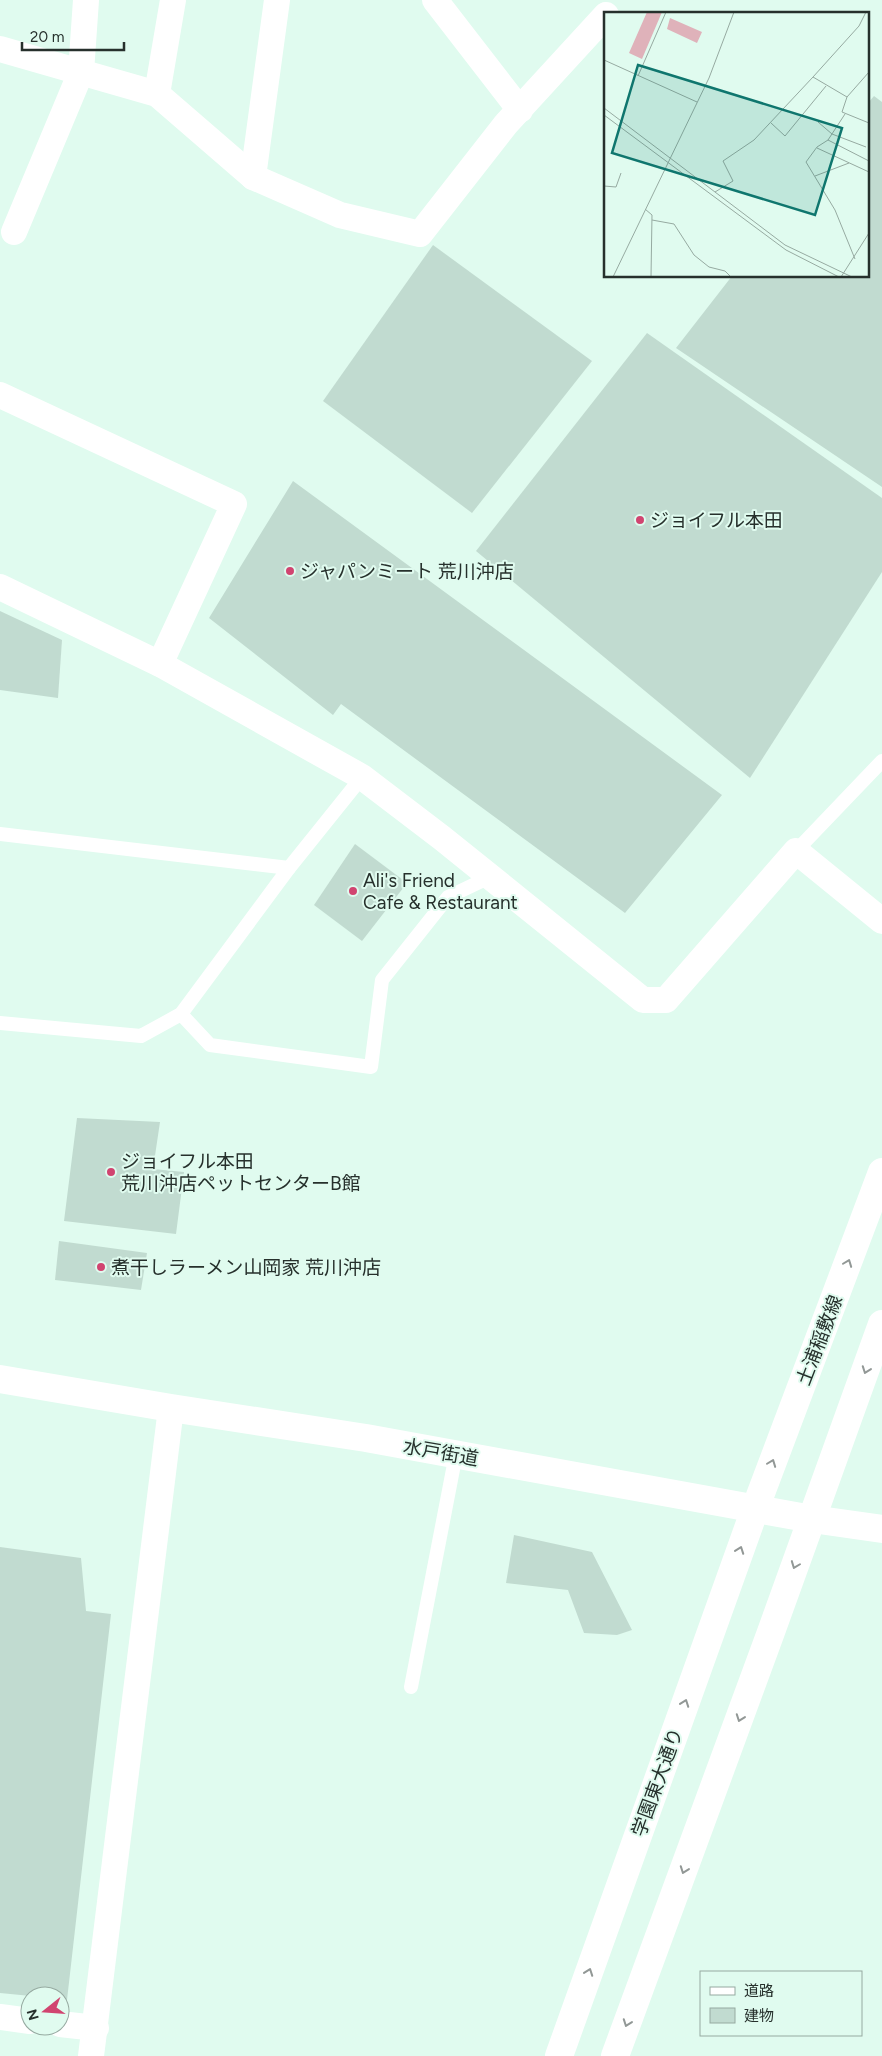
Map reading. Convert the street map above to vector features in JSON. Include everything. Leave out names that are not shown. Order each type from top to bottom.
[{"type":"main road","name":"土浦稲敷線","points":[[755,1508],[882,1172]]},
{"type":"main road","points":[[615,2056],[882,1324]]},
{"type":"main road","name":"水戸街道","points":[[0,1379],[366,1438],[812,1520],[882,1529]]},
{"type":"main road","name":"学園東大通り","points":[[559,2056],[755,1508]]},
{"type":"street","points":[[14,232],[81,72],[86,0]]},
{"type":"street","points":[[157,94],[173,0]]},
{"type":"street","points":[[253,177],[277,0]]},
{"type":"street","points":[[435,0],[520,110]]},
{"type":"street","points":[[608,12],[619,0]]},
{"type":"street","points":[[0,49],[157,94],[253,177],[340,215],[420,234],[520,110],[604,16]]},
{"type":"street","points":[[0,396],[234,504],[160,664]]},
{"type":"street","points":[[0,587],[160,664],[362,777],[643,1000],[666,1000],[796,851],[882,921]]},
{"type":"street","points":[[92,2056],[171,1408]]},
{"type":"street","points":[[0,2017],[20,2020]]},
{"type":"street","points":[[70,2025],[96,2028]]},
{"type":"lane","points":[[796,851],[882,761]]},
{"type":"lane","points":[[0,1023],[140,1036],[181,1014],[289,868],[362,777]]},
{"type":"lane","points":[[0,834],[289,868]]},
{"type":"lane","points":[[181,1014],[210,1045],[371,1067],[382,980],[448,897],[490,877]]},
{"type":"lane","points":[[411,1687],[456,1454]]},
{"type":"building","points":[[874,96],[882,102],[882,487],[676,348],[730,278],[870,278],[870,101]]},
{"type":"building","points":[[433,245],[592,361],[472,513],[323,401]]},
{"type":"building","points":[[647,333],[882,498],[882,572],[750,778],[476,551]]},
{"type":"building","points":[[293,481],[722,795],[625,913],[341,704],[333,715],[209,618]]},
{"type":"building","points":[[0,611],[62,640],[58,698],[0,690]]},
{"type":"building","points":[[355,844],[407,883],[362,941],[314,905]]},
{"type":"building","points":[[77,1118],[160,1122],[153,1169],[184,1172],[176,1234],[64,1221]]},
{"type":"building","points":[[59,1241],[147,1253],[141,1290],[55,1280]]},
{"type":"building","points":[[514,1535],[592,1552],[632,1630],[617,1635],[584,1633],[568,1590],[506,1583]]},
{"type":"building","points":[[0,1547],[81,1558],[86,1611],[111,1614],[69,1986],[20,1986],[20,1995],[0,1993]]},
{"type":"place","name":"ジョイフル本田","points":[[640,520]]},
{"type":"place","name":"ジャパンミート 荒川沖店","points":[[290,571]]},
{"type":"place","name":"Ali's Friend Cafe & Restaurant","points":[[353,891]]},
{"type":"place","name":"ジョイフル本田 荒川沖店ペットセンターB館","points":[[111,1172]]},
{"type":"place","name":"煮干しラーメン山岡家 荒川沖店","points":[[101,1267]]}]
